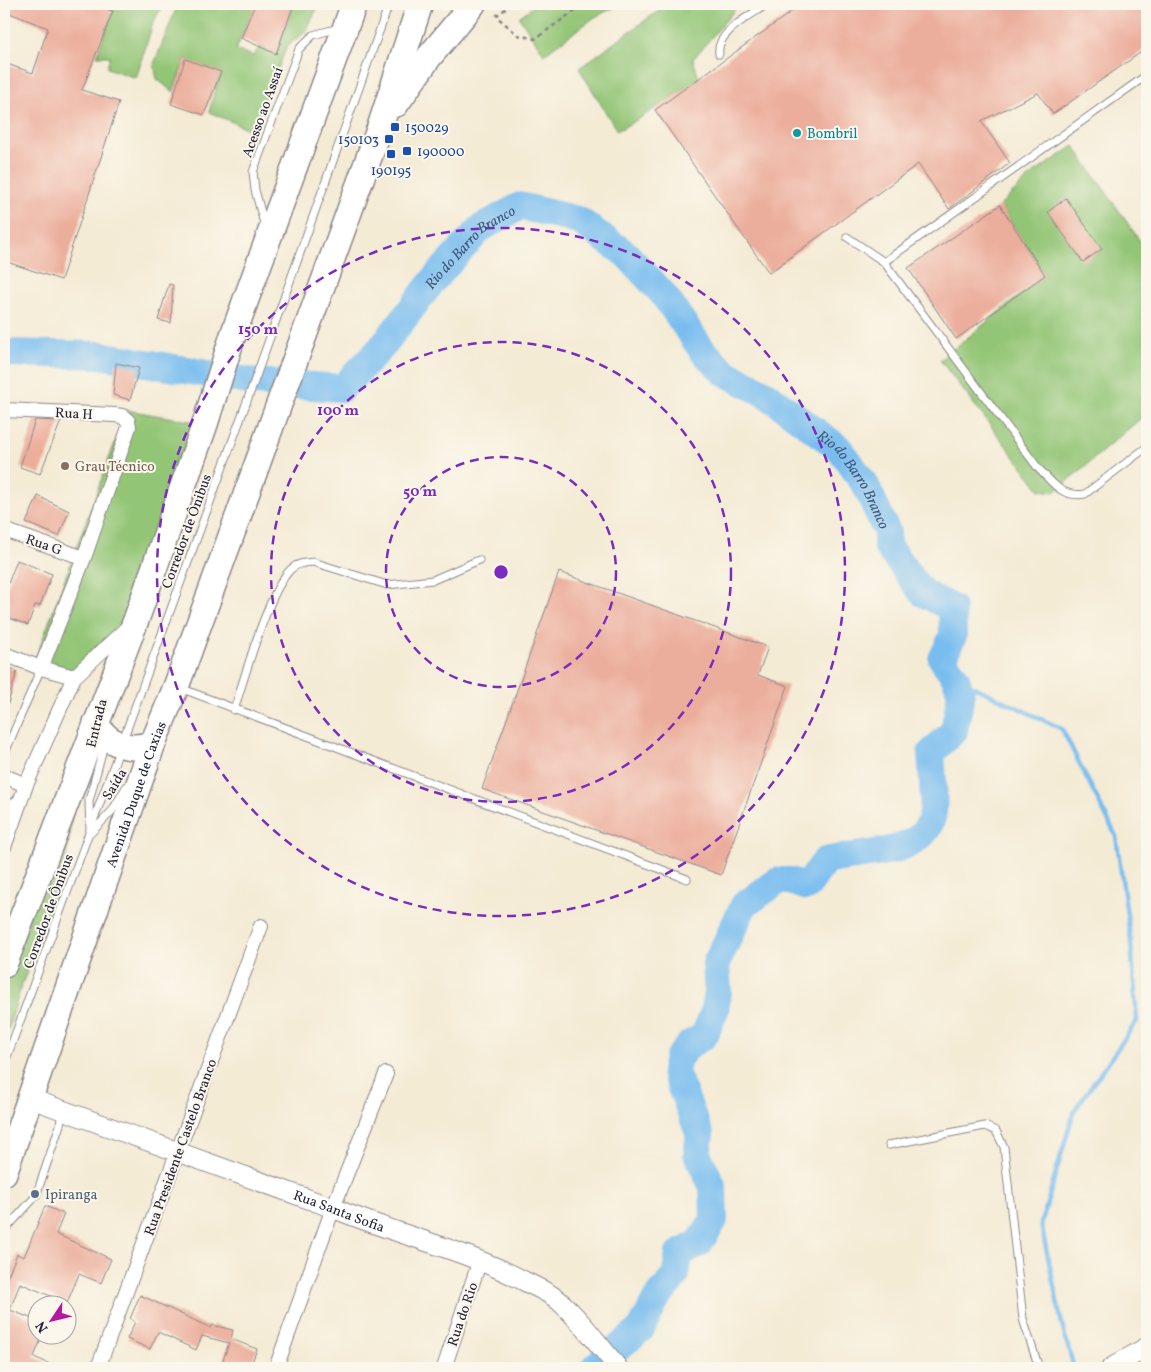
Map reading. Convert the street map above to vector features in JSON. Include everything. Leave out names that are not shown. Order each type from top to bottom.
[{"type":"highway","points":[[380,127],[420,4]]},
{"type":"highway","points":[[380,127],[429,57],[473,4]]},
{"type":"highway","points":[[4,965],[108,733],[136,620],[206,424],[233,335],[351,15]]},
{"type":"highway","name":"Avenida Duque de Caxias","points":[[4,1173],[153,743],[176,686],[275,418],[294,360],[380,127]]},
{"type":"highway","points":[[108,733],[135,748],[153,743]]},
{"type":"street","name":"Rua H","points":[[4,410],[122,416],[128,421],[126,435],[84,558]]},
{"type":"street","name":"Rua G","points":[[4,530],[84,558]]},
{"type":"street","points":[[41,668],[84,558]]},
{"type":"street","points":[[4,847],[24,791],[74,677],[136,620]]},
{"type":"street","points":[[4,654],[41,668],[74,677]]},
{"type":"street","points":[[4,776],[24,791]]},
{"type":"street","name":"Rua Presidente Castelo Branco","points":[[98,1368],[179,1153],[261,926]]},
{"type":"street","points":[[276,1368],[333,1208],[386,1074]]},
{"type":"street","name":"Rua Santa Sofia","points":[[29,1098],[333,1208],[374,1225],[480,1260],[557,1299],[583,1324],[618,1368]]},
{"type":"street","name":"Rua do Rio","points":[[444,1368],[480,1260]]},
{"type":"street","points":[[1111,1368],[1147,1347]]},
{"type":"lane","name":"Corredor de Ônibus","points":[[4,1065],[90,834],[108,733],[388,4]]},
{"type":"lane","points":[[719,54],[718,48],[722,38],[767,4]]},
{"type":"lane","name":"Acesso ao Assaí","points":[[268,238],[255,190],[253,172],[299,49],[313,35],[351,15]]},
{"type":"lane","points":[[884,262],[1147,75]]},
{"type":"lane","points":[[847,237],[884,262],[1038,468],[1062,492],[1073,496],[1085,494],[1147,447]]},
{"type":"lane","points":[[234,710],[275,593],[291,568],[302,563],[313,562],[387,585],[433,580],[479,560]]},
{"type":"lane","name":"Entrada","points":[[117,692],[136,620]]},
{"type":"lane","points":[[4,755],[41,668]]},
{"type":"lane","points":[[176,686],[234,710],[687,879]]},
{"type":"lane","name":"Entrada","points":[[90,834],[89,801],[108,733]]},
{"type":"lane","name":"Saída","points":[[90,834],[112,811],[153,743]]},
{"type":"lane","points":[[4,809],[24,791]]},
{"type":"lane","points":[[4,1231],[36,1196],[60,1125],[62,1110]]},
{"type":"lane","points":[[889,1146],[985,1126],[996,1131],[1004,1147],[1023,1319],[1039,1368]]},
{"type":"path","points":[[512,4],[496,16],[518,35],[535,39],[584,4]]},
{"type":"green space","points":[[94,4],[163,4],[153,23],[136,78],[107,68],[110,56],[97,56],[113,11]]},
{"type":"green space","points":[[178,4],[255,4],[236,50],[253,56],[260,47],[276,53],[294,4],[319,4],[306,32],[287,46],[253,131],[209,112],[220,72],[185,59],[173,92],[157,79],[154,64]]},
{"type":"green space","points":[[536,4],[621,4],[595,17],[544,54],[519,17]]},
{"type":"green space","points":[[668,4],[740,4],[693,59],[699,79],[642,117],[617,131],[579,68]]},
{"type":"green space","points":[[1074,146],[1147,251],[1147,413],[1055,492],[1040,490],[940,360],[1045,275],[1000,205],[1034,173]]},
{"type":"green space","points":[[127,410],[196,422],[124,618],[72,676],[34,663]]},
{"type":"green space","points":[[75,795],[65,869],[49,919],[22,984],[4,1043],[4,982]]},
{"type":"building","points":[[4,4],[94,4],[113,11],[82,90],[119,102],[61,280],[4,261],[4,63],[33,73],[48,28],[4,11]]},
{"type":"building","points":[[255,4],[294,4],[276,54],[241,38]]},
{"type":"building","name":"Bombril","points":[[802,4],[1147,4],[1147,48],[1053,114],[1038,93],[981,121],[1010,163],[949,209],[918,164],[769,273],[655,110]]},
{"type":"building","points":[[185,59],[221,72],[204,115],[171,104]]},
{"type":"building","points":[[1066,198],[1102,249],[1083,262],[1048,212]]},
{"type":"building","points":[[1000,205],[1045,275],[956,339],[908,268]]},
{"type":"building","points":[[169,284],[173,285],[171,323],[158,320]]},
{"type":"building","points":[[116,363],[139,368],[130,400],[113,395]]},
{"type":"building","points":[[35,420],[61,421],[40,474],[20,467]]},
{"type":"building","points":[[38,496],[69,511],[59,536],[26,523]]},
{"type":"building","points":[[17,560],[52,574],[40,606],[35,605],[28,625],[4,616],[4,595]]},
{"type":"building","points":[[559,572],[768,647],[758,675],[788,686],[721,875],[482,789]]},
{"type":"building","points":[[4,665],[17,671],[7,707],[4,706]]},
{"type":"building","points":[[45,1206],[64,1214],[56,1234],[111,1259],[101,1283],[79,1274],[71,1294],[46,1294],[20,1283],[10,1310],[28,1317],[28,1344],[39,1344],[34,1357],[59,1368],[4,1368],[4,1285],[17,1254],[24,1257]]},
{"type":"building","points":[[140,1295],[211,1328],[212,1325],[233,1330],[231,1339],[257,1349],[250,1368],[220,1368],[229,1343],[202,1336],[196,1350],[158,1332],[150,1349],[127,1339],[135,1322],[130,1319]]},
{"type":"waterway","name":"Rio do Barro Branco","points":[[4,353],[100,355],[254,382],[342,388],[381,348],[436,277],[481,228],[520,206],[578,220],[626,254],[663,294],[702,350],[724,372],[766,394],[840,449],[866,486],[887,532],[887,546],[923,593],[952,608],[953,636],[942,659],[956,678],[961,695],[954,731],[931,753],[934,805],[928,827],[918,838],[905,845],[872,854],[825,861],[807,887],[790,881],[778,881],[744,905],[716,964],[718,992],[715,1010],[704,1036],[690,1044],[678,1058],[675,1072],[700,1135],[697,1154],[713,1187],[714,1220],[699,1243],[679,1254],[676,1275],[656,1300],[641,1329],[594,1368]]},
{"type":"waterway","points":[[956,678],[1062,729],[1116,836],[1131,943],[1137,1021],[1074,1111],[1041,1224],[1063,1329],[1074,1368]]},
{"type":"place","name":"150029","points":[[395,127]]},
{"type":"place","name":"Bombril","points":[[797,133]]},
{"type":"place","name":"150103","points":[[389,139]]},
{"type":"place","name":"190000","points":[[407,151]]},
{"type":"place","name":"190195","points":[[391,154]]},
{"type":"place","name":"Grau Técnico","points":[[65,466]]},
{"type":"place","name":"Ipiranga","points":[[35,1194]]}]
